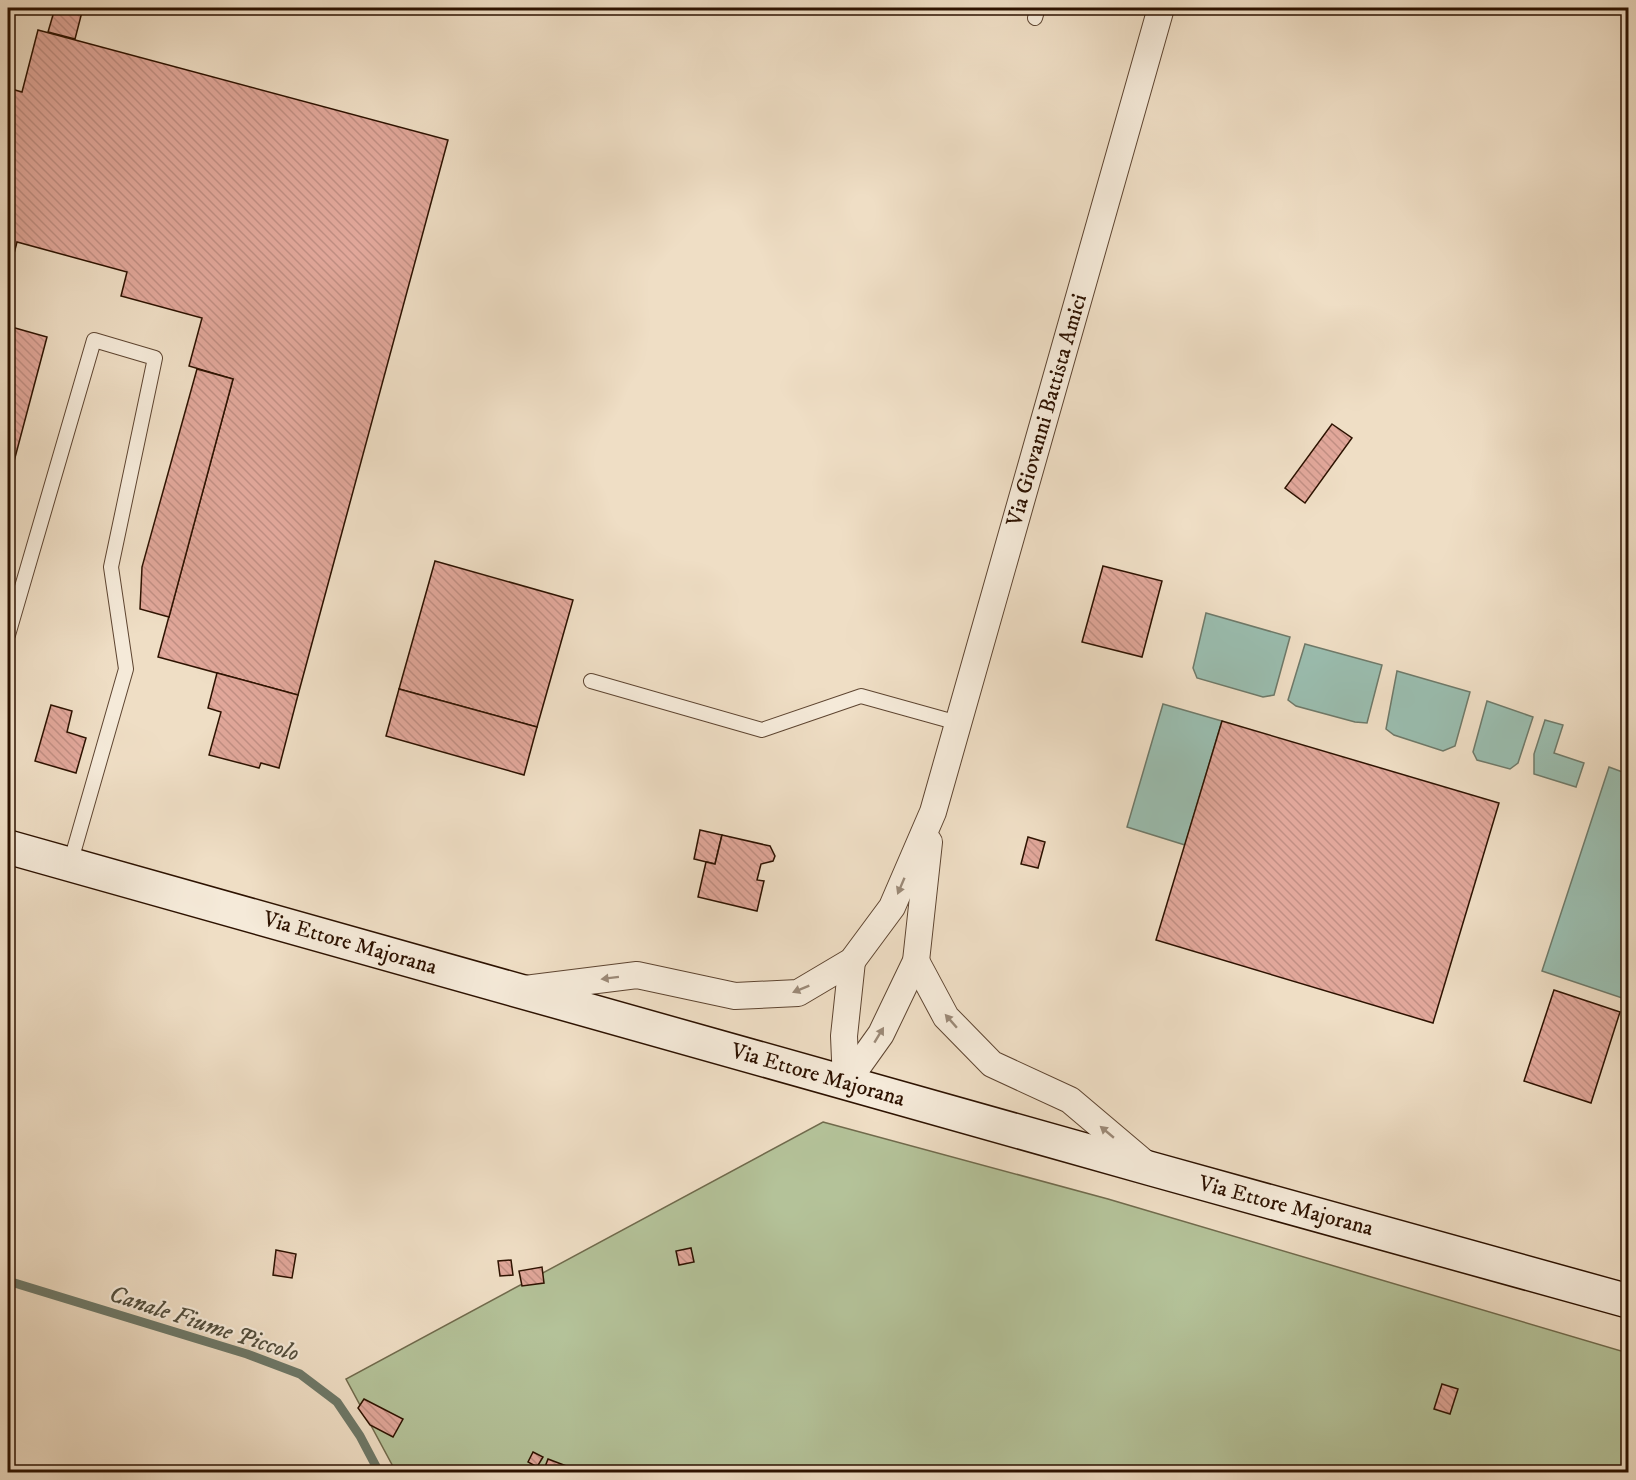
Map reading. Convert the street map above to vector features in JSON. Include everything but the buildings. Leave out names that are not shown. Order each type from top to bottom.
[{"type":"main road","name":"Via Ettore Majorana","points":[[8,847],[1629,1301]]},
{"type":"street","name":"Via Giovanni Battista Amici","points":[[519,990],[637,975],[735,996],[798,993],[852,961],[892,907],[933,812],[1161,8]]},
{"type":"street","name":"Via Giovanni Battista Amici","points":[[846,1083],[881,1034],[916,961],[933,812]]},
{"type":"street","points":[[846,1083],[844,1036],[852,961]]},
{"type":"street","points":[[916,961],[946,1017],[992,1064],[1070,1100],[1152,1169]]},
{"type":"lane","points":[[8,635],[94,340],[155,358],[111,567],[126,669],[70,864]]},
{"type":"lane","points":[[591,681],[762,730],[861,696],[958,723]]},
{"type":"shaded area","points":[[1206,613],[1290,637],[1274,695],[1263,697],[1197,678],[1193,668]]},
{"type":"shaded area","points":[[1305,644],[1382,665],[1367,723],[1355,722],[1296,706],[1288,700]]},
{"type":"shaded area","points":[[1397,671],[1470,692],[1455,746],[1443,751],[1394,735],[1386,729]]},
{"type":"shaded area","points":[[1487,701],[1533,717],[1518,763],[1510,769],[1477,760],[1473,752]]},
{"type":"shaded area","points":[[1163,704],[1222,721],[1185,845],[1127,827]]},
{"type":"shaded area","points":[[1545,720],[1563,725],[1554,753],[1584,763],[1576,787],[1534,774],[1534,754]]},
{"type":"shaded area","points":[[1609,767],[1628,774],[1628,1000],[1542,971]]},
{"type":"shaded area","points":[[823,1122],[1108,1199],[1628,1353],[1628,1472],[396,1472],[346,1379]]},
{"type":"waterway","name":"Canale Fiume Piccolo","points":[[8,1281],[247,1354],[300,1374],[337,1402],[360,1436],[379,1472]]}]
